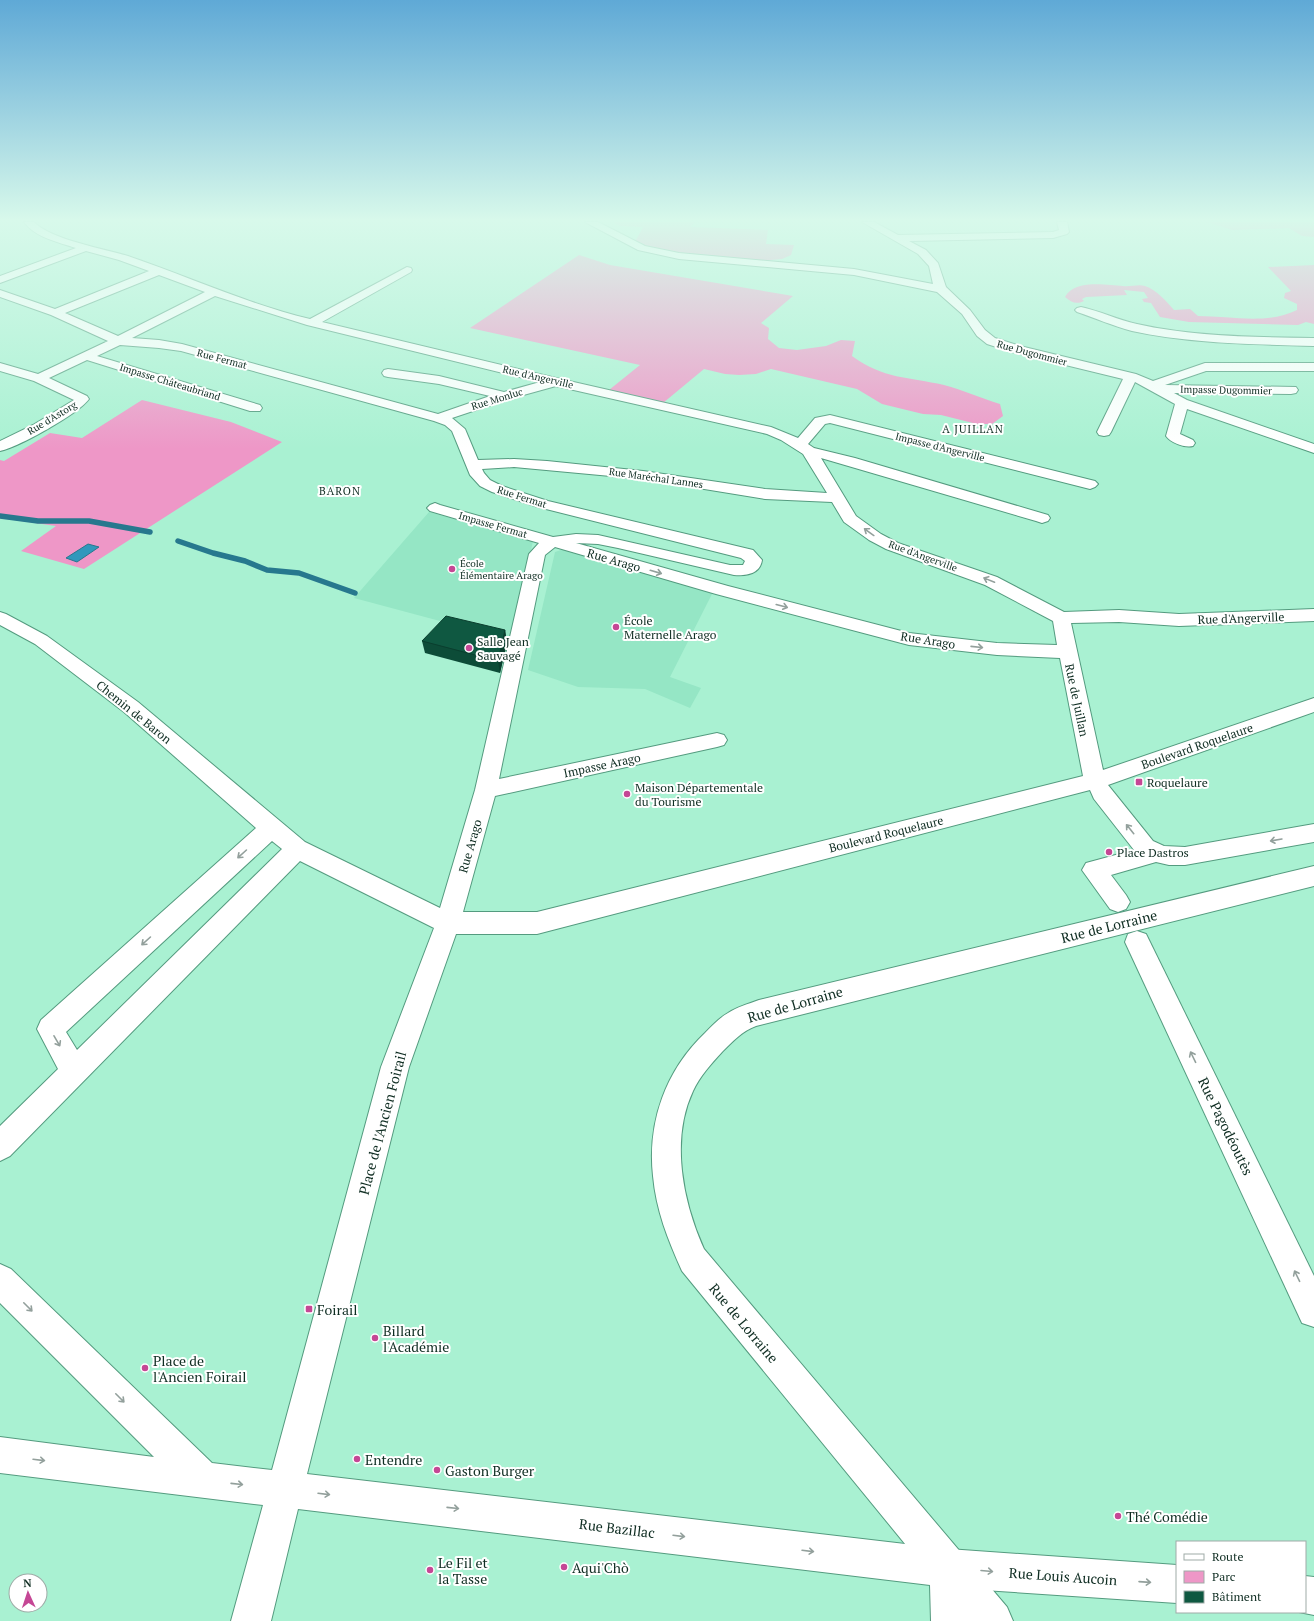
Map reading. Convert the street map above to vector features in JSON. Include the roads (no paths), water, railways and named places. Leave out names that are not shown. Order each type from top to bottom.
[{"type":"street","points":[[13,298],[55,313],[118,341]]},
{"type":"street","points":[[55,313],[93,298]]},
{"type":"street","points":[[0,367],[39,378],[118,341],[203,298]]},
{"type":"street","name":"Rue d'Angerville","points":[[231,298],[311,323],[556,382],[755,427],[786,437],[804,447],[818,465],[850,519],[886,543],[991,581],[1007,588],[1061,618],[1119,616],[1179,620],[1314,615]]},
{"type":"street","points":[[311,323],[357,298]]},
{"type":"street","name":"Rue Dugommier","points":[[950,298],[966,312],[985,337],[991,341],[1048,358],[1131,377],[1157,387],[1182,403],[1314,449]]},
{"type":"street","points":[[1081,310],[1132,327],[1147,330],[1218,339],[1314,342]]},
{"type":"street","name":"Rue Fermat","points":[[118,341],[159,344],[182,348],[439,418],[450,422],[458,429],[478,475],[485,483],[497,489],[543,504],[747,554],[752,557],[754,564],[751,568],[744,571],[730,570],[611,541],[565,539],[551,542]]},
{"type":"street","name":"Impasse Châteaubriand","points":[[85,356],[255,408]]},
{"type":"street","points":[[1157,387],[1206,367],[1314,367]]},
{"type":"street","points":[[388,374],[439,380],[504,396]]},
{"type":"street","points":[[1104,432],[1131,377]]},
{"type":"street","name":"Rue d'Astorg","points":[[0,448],[38,428],[81,401],[81,397],[39,378]]},
{"type":"street","name":"Rue Monluc","points":[[439,418],[504,396],[556,382]]},
{"type":"street","name":"Impasse Dugommier","points":[[1157,387],[1291,390]]},
{"type":"street","points":[[1182,403],[1173,436],[1188,443]]},
{"type":"street","name":"Impasse d'Angerville","points":[[804,447],[820,421],[830,419],[1090,484]]},
{"type":"street","points":[[804,447],[1042,518]]},
{"type":"street","name":"Rue Maréchal Lannes","points":[[473,465],[514,463],[547,465],[643,475],[765,494],[838,498]]},
{"type":"street","name":"Impasse Fermat","points":[[435,508],[551,542]]},
{"type":"street","name":"Rue Arago","points":[[448,923],[486,790],[537,554],[551,542],[722,590],[909,639],[997,649],[1067,652]]},
{"type":"street","name":"Rue d'Angerville","points":[[1007,588],[1063,605],[1119,616]]},
{"type":"street","name":"Chemin de Baron","points":[[0,618],[41,640],[131,707],[265,823]]},
{"type":"street","name":"Rue de Juillan","points":[[1061,618],[1095,781]]},
{"type":"street","name":"Boulevard Roquelaure","points":[[448,923],[537,923],[1095,781],[1314,705]]},
{"type":"street","name":"Impasse Arago","points":[[486,790],[717,740]]},
{"type":"street","points":[[1095,781],[1102,793],[1145,847],[1155,853],[1168,857],[1185,856],[1314,833]]},
{"type":"street","points":[[74,1072],[50,1029],[265,823],[297,849],[448,923]]},
{"type":"street","points":[[0,1146],[297,849]]},
{"type":"street","points":[[1118,902],[1094,870],[1155,853]]},
{"type":"street","name":"Rue de Lorraine","points":[[993,1621],[693,1260],[680,1229],[670,1191],[666,1158],[669,1123],[680,1092],[691,1067],[722,1034],[740,1020],[764,1011],[1314,876]]},
{"type":"street","name":"Place de l'Ancien Foirail","points":[[250,1621],[396,1067],[448,923]]},
{"type":"street","name":"Rue Pagodéoutès","points":[[1137,942],[1314,1311]]},
{"type":"street","points":[[0,1280],[204,1481]]},
{"type":"street","points":[[0,1455],[204,1481],[285,1489]]},
{"type":"street","name":"Rue Bazillac","points":[[285,1489],[948,1568]]},
{"type":"street","points":[[948,1568],[951,1621]]},
{"type":"street","name":"Rue Louis Aucoin","points":[[948,1568],[1176,1584]]},
{"type":"water","points":[[88,544],[99,547],[77,562],[66,558]]},
{"type":"waterway","points":[[0,516],[38,521],[89,521],[150,532]]},
{"type":"waterway","points":[[178,541],[213,553],[245,561],[267,570],[299,573],[355,593]]},
{"type":"place","name":"École Élémentaire Arago","points":[[452,569]]},
{"type":"place","name":"École Maternelle Arago","points":[[616,627]]},
{"type":"place","name":"Salle Jean Sauvagé","points":[[469,648]]},
{"type":"place","name":"Roquelaure","points":[[1139,782]]},
{"type":"place","name":"Maison Départementale du Tourisme","points":[[627,794]]},
{"type":"place","name":"Place Dastros","points":[[1109,852]]},
{"type":"place","name":"Foirail","points":[[309,1309]]},
{"type":"place","name":"Billard l'Académie","points":[[375,1338]]},
{"type":"place","name":"Place de l'Ancien Foirail","points":[[145,1368]]},
{"type":"place","name":"Entendre","points":[[357,1459]]},
{"type":"place","name":"Gaston Burger","points":[[437,1470]]},
{"type":"place","name":"Thé Comédie","points":[[1118,1516]]},
{"type":"place","name":"Aqui'Chò","points":[[564,1567]]},
{"type":"place","name":"Le Fil et la Tasse","points":[[430,1570]]},
{"type":"district","name":"A JUILLAN","points":[[973,429]]},
{"type":"district","name":"BARON","points":[[340,491]]}]
